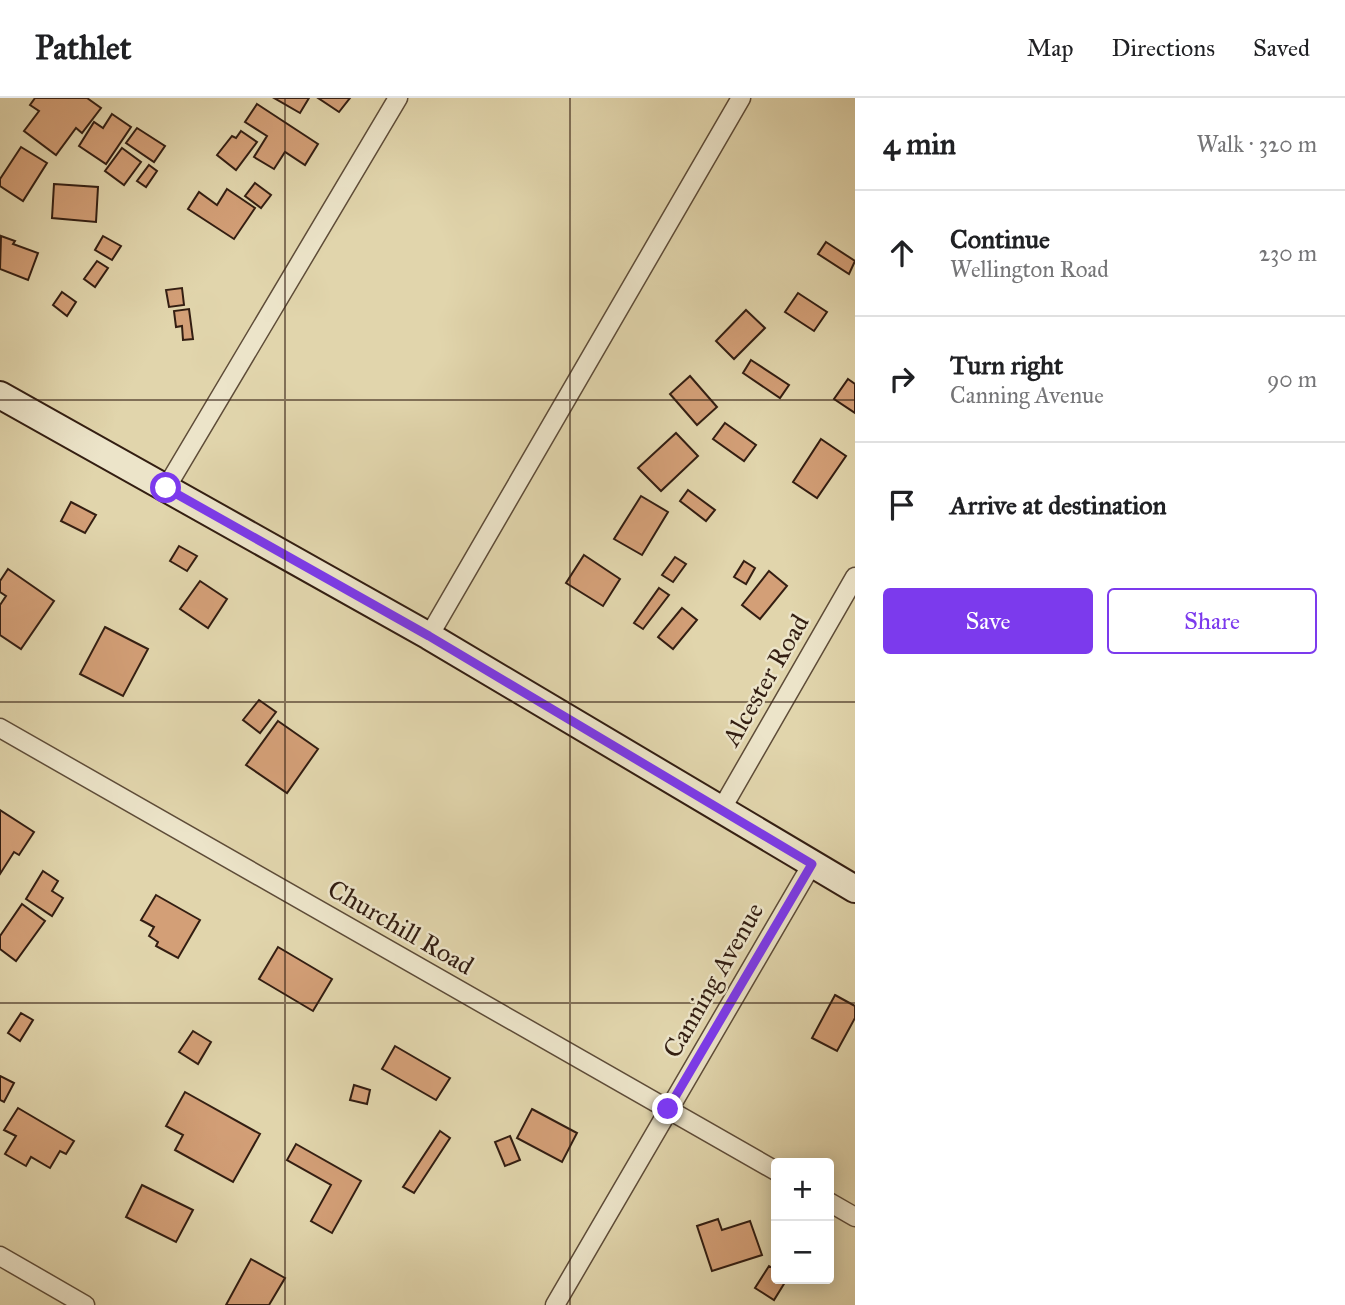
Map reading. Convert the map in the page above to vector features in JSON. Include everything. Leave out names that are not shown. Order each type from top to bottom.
[{"type":"main road","points":[[0,395],[429,636],[855,889]]},
{"type":"street","points":[[166,488],[398,98]]},
{"type":"street","points":[[429,636],[736,100]]},
{"type":"street","name":"Alcester Road","points":[[721,810],[855,577]]},
{"type":"street","name":"Churchill Road","points":[[0,728],[771,1168]]},
{"type":"street","name":"Canning Avenue","points":[[555,1305],[812,864]]},
{"type":"street","points":[[834,1205],[855,1217]]},
{"type":"street","points":[[0,1256],[85,1305]]},
{"type":"building","points":[[35,98],[87,98],[101,108],[82,133],[76,128],[56,155],[24,131],[39,111],[30,105]]},
{"type":"building","points":[[274,98],[309,98],[300,113]]},
{"type":"building","points":[[318,98],[350,98],[339,112]]},
{"type":"building","points":[[257,104],[318,144],[305,165],[285,152],[274,169],[254,157],[267,136],[245,122]]},
{"type":"building","points":[[112,114],[131,127],[106,164],[79,146],[94,122],[103,128]]},
{"type":"building","points":[[137,128],[165,146],[154,162],[126,143]]},
{"type":"building","points":[[241,131],[257,142],[236,170],[217,155],[232,136],[236,138]]},
{"type":"building","points":[[21,147],[47,163],[23,201],[0,186],[0,179]]},
{"type":"building","points":[[122,148],[141,162],[124,185],[105,171]]},
{"type":"building","points":[[149,165],[157,171],[146,187],[137,181]]},
{"type":"building","points":[[255,183],[271,195],[261,208],[245,196]]},
{"type":"building","points":[[54,184],[98,187],[96,222],[52,218]]},
{"type":"building","points":[[227,189],[255,208],[234,239],[188,209],[199,192],[217,205]]},
{"type":"building","points":[[1,236],[15,241],[13,244],[38,253],[28,280],[0,269]]},
{"type":"building","points":[[103,236],[121,246],[112,260],[95,250]]},
{"type":"building","points":[[826,242],[855,261],[849,274],[818,254]]},
{"type":"building","points":[[97,261],[108,268],[95,287],[84,279]]},
{"type":"building","points":[[182,288],[184,305],[169,307],[166,290]]},
{"type":"building","points":[[62,292],[76,302],[67,316],[53,305]]},
{"type":"building","points":[[798,293],[827,312],[814,331],[785,312]]},
{"type":"building","points":[[189,309],[193,339],[183,340],[182,326],[176,327],[174,311]]},
{"type":"building","points":[[746,310],[765,328],[734,359],[716,341]]},
{"type":"building","points":[[751,360],[789,385],[780,398],[743,373]]},
{"type":"building","points":[[690,376],[717,407],[697,425],[670,394]]},
{"type":"building","points":[[848,379],[855,384],[855,413],[834,399]]},
{"type":"building","points":[[725,423],[756,445],[744,461],[713,439]]},
{"type":"building","points":[[676,433],[698,456],[661,491],[638,468]]},
{"type":"building","points":[[821,439],[846,456],[817,498],[793,482]]},
{"type":"building","points":[[688,490],[715,510],[706,521],[680,501]]},
{"type":"building","points":[[641,496],[668,512],[642,555],[614,539]]},
{"type":"building","points":[[71,502],[96,515],[85,533],[61,521]]},
{"type":"building","points":[[179,546],[197,556],[187,571],[170,561]]},
{"type":"building","points":[[584,555],[620,579],[603,606],[566,583]]},
{"type":"building","points":[[675,557],[686,564],[673,582],[662,575]]},
{"type":"building","points":[[744,561],[755,568],[746,584],[734,577]]},
{"type":"building","points":[[8,569],[54,601],[21,649],[0,635],[0,605],[6,596],[0,592],[0,581]]},
{"type":"building","points":[[769,571],[787,586],[760,619],[742,605]]},
{"type":"building","points":[[200,581],[227,599],[208,628],[180,609]]},
{"type":"building","points":[[659,588],[669,595],[643,629],[634,623]]},
{"type":"building","points":[[682,608],[697,620],[673,649],[658,637]]},
{"type":"building","points":[[105,627],[148,649],[123,696],[80,674]]},
{"type":"building","points":[[259,700],[276,712],[260,733],[243,720]]},
{"type":"building","points":[[278,721],[318,749],[287,793],[246,765]]},
{"type":"building","points":[[0,810],[34,832],[19,855],[14,852],[0,874]]},
{"type":"building","points":[[43,871],[58,881],[52,891],[63,898],[52,916],[26,899]]},
{"type":"building","points":[[156,895],[200,920],[178,958],[156,946],[158,942],[149,936],[154,927],[141,920]]},
{"type":"building","points":[[22,904],[45,921],[16,961],[0,949],[0,936]]},
{"type":"building","points":[[278,947],[332,979],[313,1011],[259,979]]},
{"type":"building","points":[[835,995],[855,1006],[855,1018],[837,1051],[812,1038]]},
{"type":"building","points":[[21,1013],[33,1020],[20,1041],[8,1033]]},
{"type":"building","points":[[193,1031],[211,1042],[198,1064],[179,1052]]},
{"type":"building","points":[[395,1046],[450,1078],[436,1100],[382,1069]]},
{"type":"building","points":[[0,1076],[14,1083],[4,1102],[0,1100]]},
{"type":"building","points":[[354,1085],[370,1090],[367,1104],[350,1100]]},
{"type":"building","points":[[185,1092],[260,1134],[233,1182],[175,1150],[183,1135],[166,1126]]},
{"type":"building","points":[[18,1108],[74,1141],[66,1154],[60,1151],[50,1168],[31,1157],[26,1166],[5,1154],[16,1136],[4,1130]]},
{"type":"building","points":[[532,1109],[577,1133],[562,1162],[517,1138]]},
{"type":"building","points":[[440,1131],[450,1138],[414,1193],[403,1187]]},
{"type":"building","points":[[510,1136],[520,1160],[505,1166],[495,1142]]},
{"type":"building","points":[[296,1144],[361,1181],[332,1233],[311,1221],[331,1185],[287,1160]]},
{"type":"building","points":[[142,1185],[193,1210],[176,1242],[126,1217]]},
{"type":"building","points":[[718,1219],[722,1230],[750,1221],[762,1255],[712,1271],[697,1226]]},
{"type":"building","points":[[251,1259],[285,1278],[269,1305],[226,1305]]},
{"type":"building","points":[[769,1266],[771,1284],[784,1284],[774,1300],[755,1288]]},
{"type":"route","points":[[166,488],[429,636],[812,864],[668,1109]]}]
